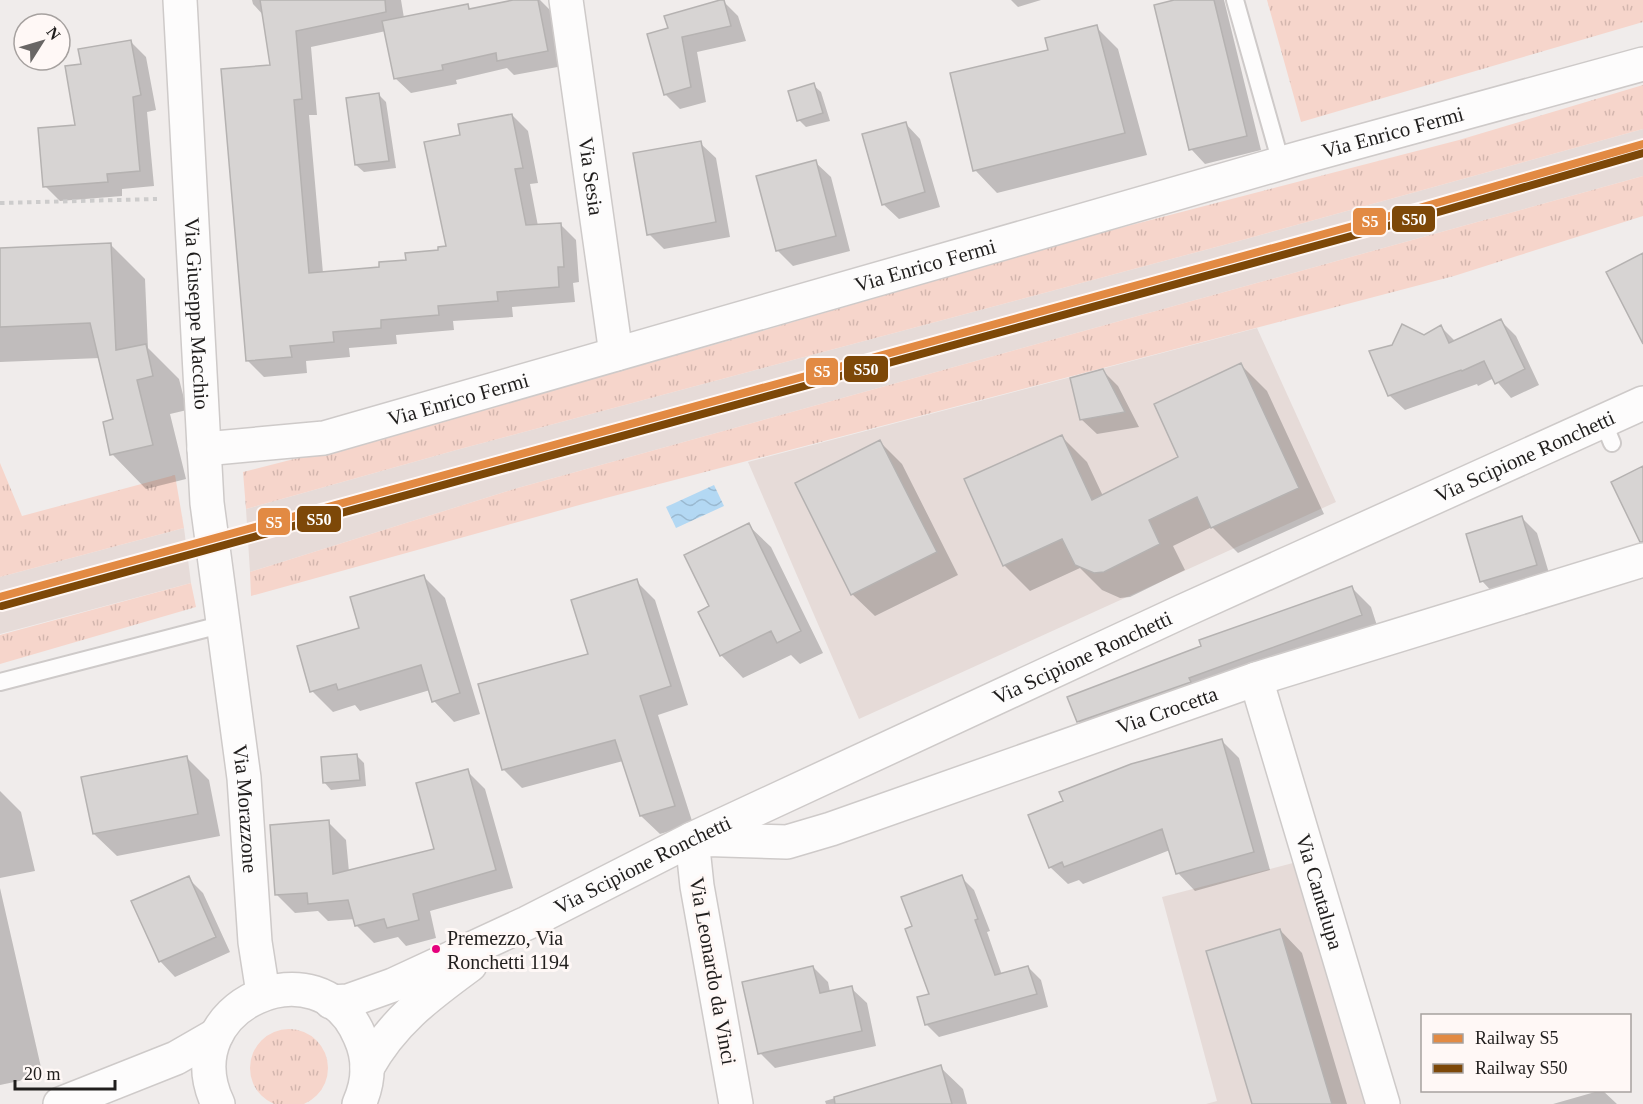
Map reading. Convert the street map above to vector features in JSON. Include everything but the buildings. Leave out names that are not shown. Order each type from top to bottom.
[{"type":"street","name":"Via Giuseppe Macchio","points":[[180,0],[207,503],[224,624]]},
{"type":"street","name":"Via Sesia","points":[[566,0],[616,354]]},
{"type":"street","name":"Via Enrico Fermi","points":[[204,449],[324,438],[1281,163],[1643,64]]},
{"type":"street","name":"Via Scipione Ronchetti","points":[[331,1002],[348,1001],[393,985],[527,923],[692,839],[1183,611],[1608,432],[1643,403]]},
{"type":"street","name":"Via Crocetta","points":[[692,839],[787,842],[831,829],[1256,679],[1643,560]]},
{"type":"street","name":"Via Morazzone","points":[[224,624],[244,778],[255,942],[262,993]]},
{"type":"street","name":"Via Cantalupa","points":[[1256,679],[1383,1104]]},
{"type":"street","name":"Via Leonardo da Vinci","points":[[692,839],[697,886],[736,1104]]},
{"type":"street","name":"Via Scipione Ronchetti","points":[[367,1068],[380,1046],[417,1005],[527,923]]},
{"type":"street","points":[[218,1104],[212,1091],[209,1070],[211,1049],[216,1035],[237,1007],[262,993],[283,989],[312,993],[331,1002],[343,1011],[356,1028],[365,1051],[367,1068],[366,1084],[359,1104]]},
{"type":"street","points":[[60,1104],[176,1058],[216,1035]]},
{"type":"lane","points":[[1235,0],[1281,163]]},
{"type":"lane","points":[[0,682],[224,624]]},
{"type":"path","points":[[0,203],[191,198]]},
{"type":"shaded area","points":[[1643,129],[1643,176],[514,489],[250,572],[246,509],[460,449],[1246,239]]},
{"type":"shaded area","points":[[1257,328],[1336,502],[859,719],[748,462]]},
{"type":"shaded area","points":[[184,528],[191,583],[0,634],[0,577]]},
{"type":"shaded area","points":[[1293,863],[1367,1104],[1206,1104],[1217,1101],[1162,897]]},
{"type":"green space","points":[[1267,0],[1643,0],[1643,22],[1301,122]]},
{"type":"green space","points":[[1643,85],[1643,129],[1246,239],[460,449],[246,509],[243,472],[446,420],[731,340],[1062,243],[1459,140]]},
{"type":"green space","points":[[1643,176],[1643,216],[1454,276],[583,504],[251,596],[250,572],[514,489]]},
{"type":"green space","points":[[0,463],[22,516],[175,475],[184,528],[0,577]]},
{"type":"green space","points":[[191,583],[196,607],[0,664],[0,635]]},
{"type":"green space","points":[[281,1030],[297,1030],[311,1035],[322,1046],[327,1060],[327,1076],[322,1090],[311,1101],[300,1105],[278,1105],[267,1101],[256,1090],[251,1076],[251,1060],[256,1046],[267,1035]]},
{"type":"water","points":[[714,485],[724,506],[676,528],[666,507]]},
{"type":"rail line","name":"S5","points":[[0,597],[1426,206],[1643,144]]},
{"type":"rail line","name":"S50","points":[[2,606],[1428,215],[1643,153]]},
{"type":"place","name":"Premezzo, Via Ronchetti 1194","points":[[436,949]]}]
